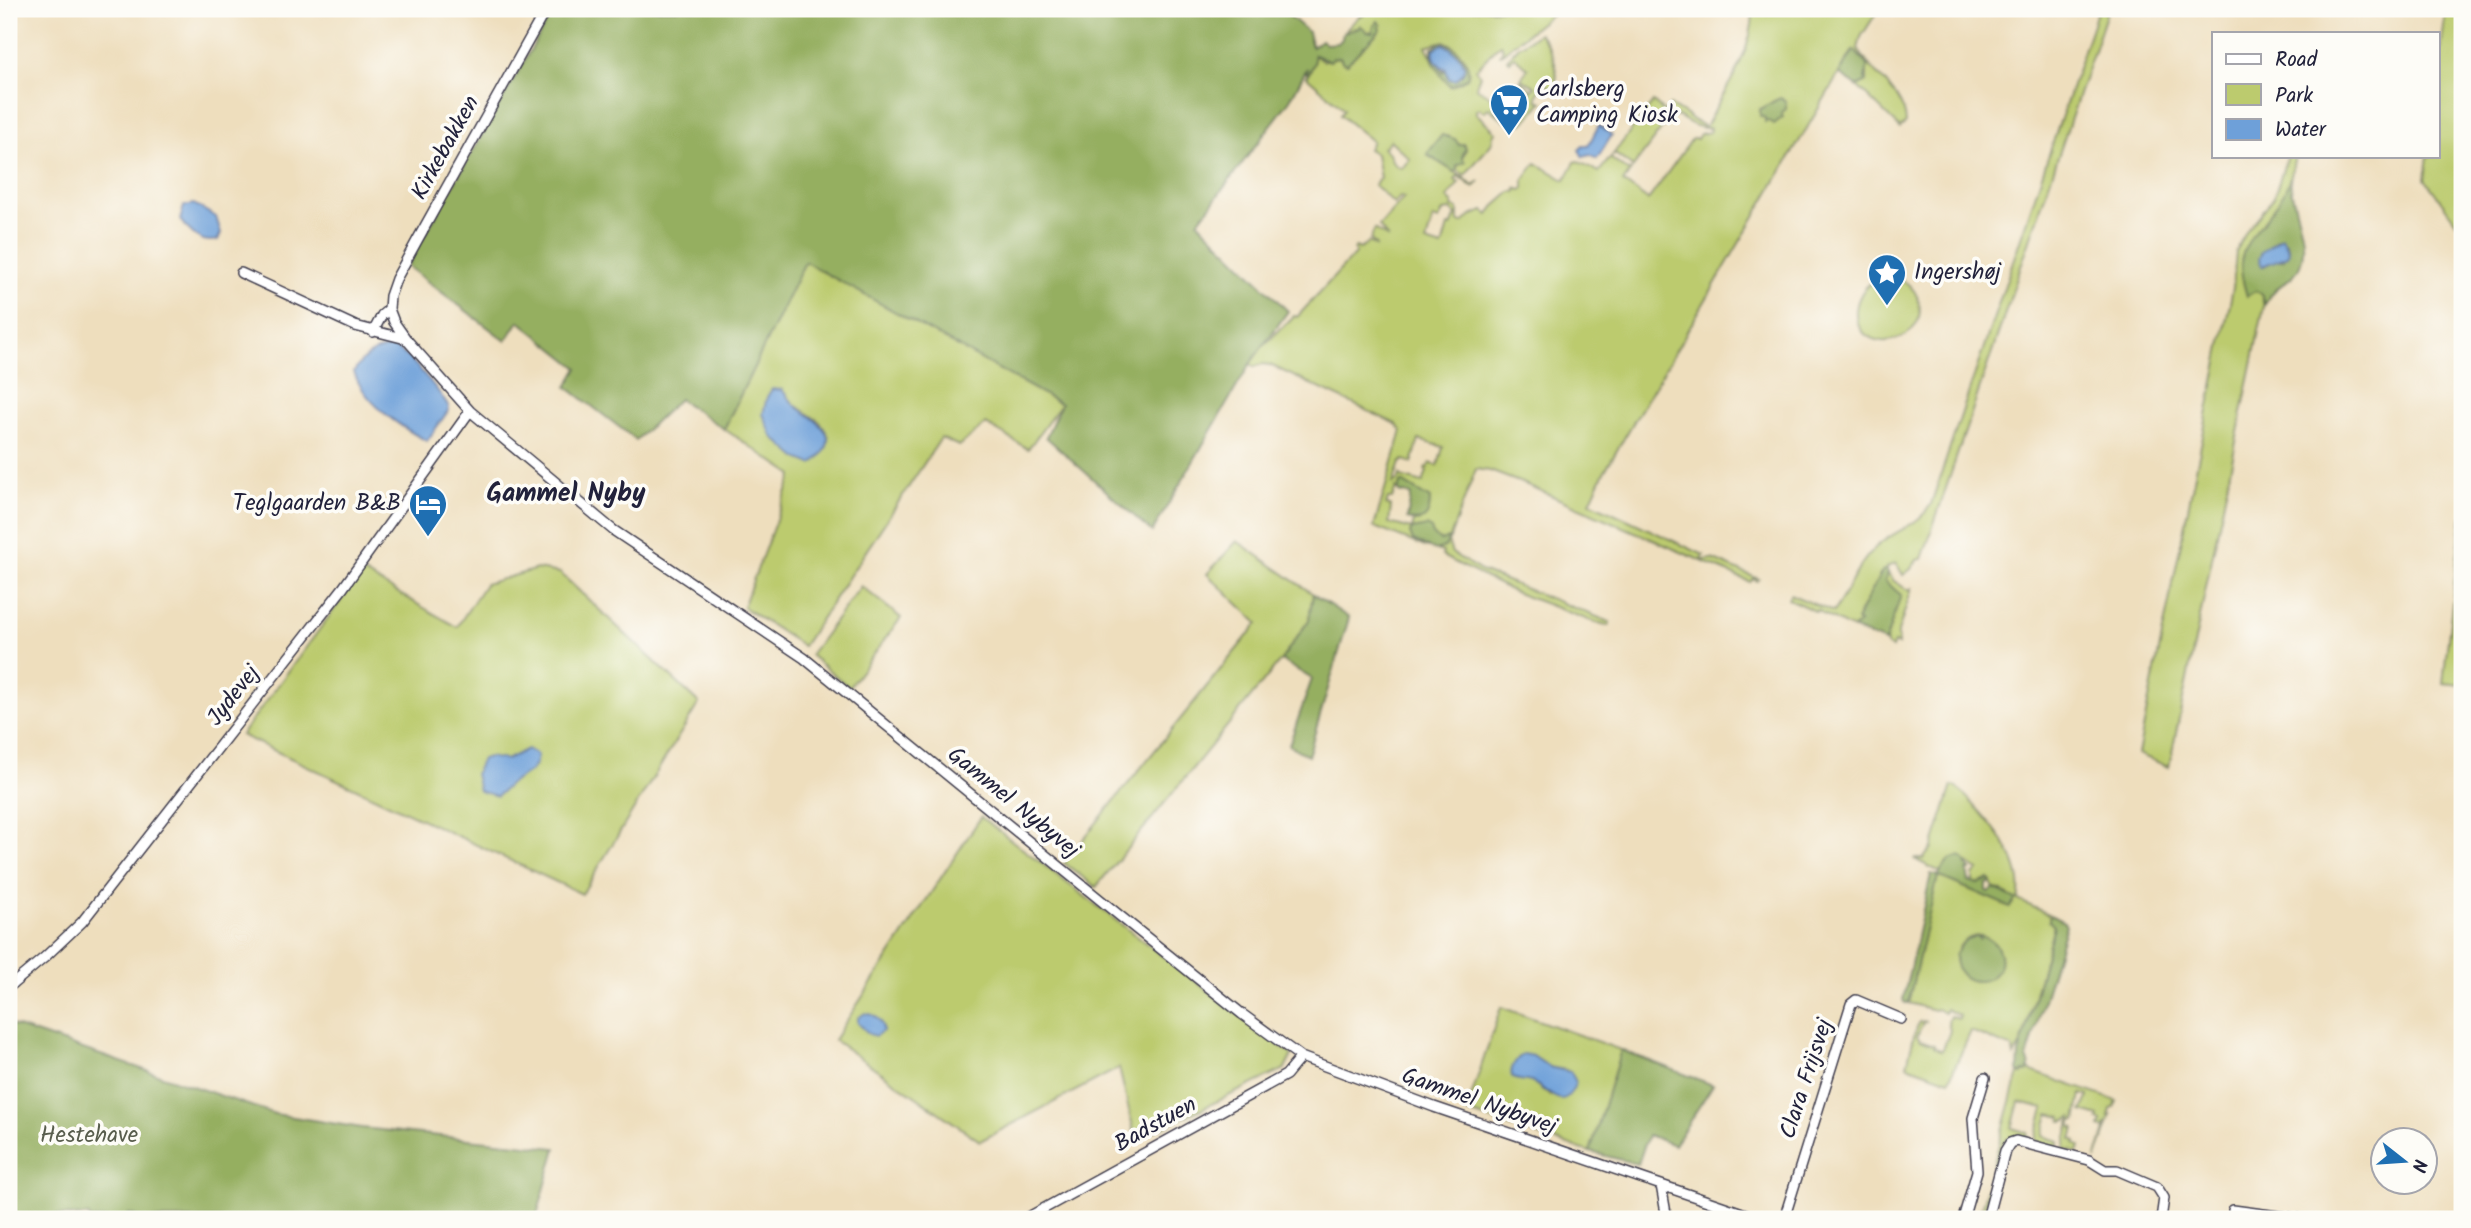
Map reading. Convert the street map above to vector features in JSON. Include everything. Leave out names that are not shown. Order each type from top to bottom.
[{"type":"street","name":"Kirkebakken","points":[[389,309],[396,279],[546,9]]},
{"type":"street","points":[[241,273],[373,332],[405,339]]},
{"type":"street","points":[[373,332],[382,315],[389,309]]},
{"type":"street","name":"Gammel Nybyvej","points":[[389,309],[405,339],[470,411],[613,530],[804,658],[1242,1014],[1301,1057],[1434,1107],[1760,1219]]},
{"type":"street","name":"Jydevej","points":[[9,987],[82,922],[343,588],[470,411]]},
{"type":"street","name":"Clara Frijsvej","points":[[1784,1219],[1851,1003],[1856,1000],[1901,1020]]},
{"type":"street","name":"Badstuen","points":[[1025,1219],[1286,1075],[1301,1057]]},
{"type":"street","points":[[1963,1219],[1977,1171],[1973,1118],[1985,1078]]},
{"type":"street","points":[[1987,1219],[2005,1152],[2010,1143],[2016,1141],[2089,1160],[2105,1170],[2117,1170],[2157,1187],[2164,1198],[2161,1219]]},
{"type":"street","points":[[1661,1185],[1667,1219]]},
{"type":"street","points":[[2233,1210],[2301,1219]]},
{"type":"green space","points":[[554,9],[1282,9],[1308,32],[1312,47],[1321,40],[1326,44],[1338,43],[1343,33],[1351,29],[1354,31],[1354,28],[1358,29],[1360,25],[1368,32],[1373,32],[1378,21],[1381,29],[1347,64],[1343,63],[1340,57],[1330,61],[1314,55],[1314,63],[1307,77],[1307,68],[1290,100],[1198,222],[1288,311],[1250,364],[1152,532],[1046,437],[1061,404],[805,262],[724,429],[679,399],[636,440],[567,387],[578,368],[519,321],[506,341],[407,266]]},
{"type":"green space","points":[[1541,9],[1546,13],[1550,9],[1558,9],[1500,55],[1503,48],[1500,44],[1476,69],[1480,75],[1476,87],[1495,100],[1492,107],[1506,122],[1488,108],[1484,112],[1479,108],[1476,110],[1496,132],[1492,143],[1465,175],[1457,170],[1457,166],[1464,162],[1462,157],[1466,151],[1465,145],[1459,145],[1448,136],[1427,155],[1473,186],[1480,181],[1474,188],[1458,176],[1455,180],[1459,183],[1447,198],[1453,204],[1452,207],[1458,209],[1458,222],[1463,223],[1470,216],[1484,211],[1489,215],[1512,191],[1524,188],[1524,179],[1536,163],[1565,180],[1575,162],[1599,172],[1610,158],[1629,172],[1632,169],[1623,182],[1648,200],[1692,139],[1710,132],[1710,128],[1700,127],[1672,115],[1633,167],[1615,154],[1611,157],[1653,102],[1665,112],[1670,105],[1705,127],[1742,58],[1748,43],[1753,13],[1779,12],[1783,9],[1879,9],[1861,37],[1858,49],[1900,102],[1906,123],[1900,128],[1857,86],[1867,81],[1867,63],[1853,50],[1603,474],[1590,502],[1704,555],[1703,560],[1712,559],[1759,579],[1757,581],[1754,579],[1750,582],[1527,485],[1490,471],[1476,469],[1448,542],[1452,553],[1481,571],[1610,622],[1608,626],[1602,625],[1514,592],[1435,550],[1445,547],[1449,538],[1442,541],[1428,532],[1412,529],[1412,538],[1425,547],[1374,527],[1402,431],[1396,424],[1270,365],[1254,367],[1250,364],[1260,349],[1294,316],[1297,317],[1356,253],[1356,247],[1360,249],[1368,242],[1377,247],[1370,239],[1375,229],[1388,238],[1379,226],[1404,198],[1400,197],[1394,204],[1374,185],[1380,178],[1376,154],[1368,149],[1372,141],[1340,115],[1344,109],[1307,77],[1316,56],[1324,61],[1326,58],[1330,61],[1340,57],[1343,63],[1347,64],[1380,30],[1381,25],[1374,25],[1373,31],[1368,32],[1360,27],[1343,33],[1359,16],[1363,16],[1364,11]],"holes":[[[1444,41],[1454,47],[1466,61],[1467,78],[1450,86],[1442,77],[1426,46]],[[1390,140],[1410,159],[1402,168],[1399,167],[1383,148]],[[1451,210],[1456,215],[1451,227],[1448,226],[1442,247],[1426,242],[1433,218],[1439,220],[1443,211]],[[1419,440],[1443,447],[1438,466],[1430,463],[1426,467],[1423,483],[1400,475],[1398,481],[1393,483],[1400,463],[1404,460],[1412,463]],[[1402,482],[1430,499],[1429,508],[1419,521],[1414,521],[1412,529],[1389,523],[1391,507],[1386,505],[1388,499],[1392,499],[1396,488],[1399,492]]]},
{"type":"green space","points":[[2098,9],[2108,9],[1922,559],[1917,560],[1903,575],[1896,563],[1883,570],[1858,616],[1859,623],[1855,630],[1819,610],[1817,612],[1788,599],[1790,594],[1833,612],[1869,555],[1882,542],[1919,518],[1931,504]]},
{"type":"green space","points":[[2446,9],[2462,9],[2462,230],[2425,179],[2428,158],[2440,158],[2440,60]]},
{"type":"green space","points":[[1539,33],[1554,60],[1557,76],[1552,90],[1546,83],[1543,84],[1537,95],[1537,100],[1542,102],[1523,124],[1520,124],[1518,122],[1521,109],[1511,91],[1520,96],[1514,90],[1521,81],[1532,90],[1523,99],[1525,101],[1535,86],[1521,79],[1528,68],[1514,57],[1509,61],[1507,59],[1519,46]]},
{"type":"green space","points":[[1441,42],[1457,50],[1465,61],[1467,78],[1451,86],[1437,69],[1432,48]],"holes":[[[1443,45],[1460,61],[1462,74],[1456,80],[1449,79],[1445,68],[1443,72],[1434,56],[1434,50]]]},
{"type":"green space","points":[[1854,50],[1868,66],[1865,78],[1867,81],[1857,86],[1839,74]]},
{"type":"green space","points":[[1782,98],[1786,102],[1786,109],[1781,113],[1783,117],[1774,124],[1765,122],[1765,118],[1760,116],[1760,109]]},
{"type":"green space","points":[[1442,135],[1455,139],[1459,145],[1463,144],[1466,148],[1462,157],[1465,162],[1457,166],[1454,172],[1427,154]]},
{"type":"green space","points":[[2286,158],[2295,158],[2287,189],[2276,208],[2251,239],[2243,261],[2247,295],[2255,291],[2261,293],[2264,306],[2169,767],[2138,754],[2233,288],[2236,252],[2246,232],[2274,197]]},
{"type":"green space","points":[[2290,177],[2302,232],[2303,254],[2297,271],[2273,293],[2264,306],[2261,293],[2255,291],[2247,296],[2242,276],[2243,252],[2286,189]],"holes":[[[2279,238],[2286,242],[2289,250],[2283,260],[2275,260],[2264,266],[2260,256]]]},
{"type":"green space","points":[[805,261],[1061,404],[1028,449],[986,424],[959,446],[941,438],[803,646],[743,607],[793,475],[724,429]],"holes":[[[782,390],[795,405],[820,422],[829,437],[797,458],[772,436]]]},
{"type":"green space","points":[[1880,277],[1895,277],[1906,283],[1915,292],[1919,303],[1915,326],[1906,335],[1887,341],[1873,339],[1863,332],[1856,315],[1865,288]]},
{"type":"green space","points":[[1402,482],[1430,499],[1428,514],[1419,521],[1407,519],[1411,495],[1399,492]]},
{"type":"green space","points":[[2462,516],[2462,685],[2443,683]]},
{"type":"green space","points":[[1427,526],[1441,541],[1450,538],[1445,547],[1435,550],[1413,541],[1410,533],[1412,529]]},
{"type":"green space","points":[[1237,541],[1313,594],[1309,620],[1281,660],[1096,887],[1064,863],[1258,623],[1207,574]]},
{"type":"green space","points":[[537,569],[560,573],[699,703],[582,894],[241,735],[362,572],[457,627],[485,584]]},
{"type":"green space","points":[[1883,570],[1888,573],[1885,581],[1901,595],[1885,642],[1855,630],[1854,627],[1859,623],[1856,621]]},
{"type":"green space","points":[[1888,573],[1894,581],[1908,590],[1912,588],[1898,632],[1898,645],[1894,643],[1892,648],[1887,645],[1886,640],[1900,595],[1884,581]]},
{"type":"green space","points":[[861,586],[901,618],[849,687],[810,655]]},
{"type":"green space","points":[[1313,594],[1349,618],[1308,756],[1289,745],[1312,679],[1281,660],[1309,620]]},
{"type":"green space","points":[[1952,786],[1957,787],[1979,810],[2010,853],[2019,884],[2018,900],[2052,916],[2049,921],[2054,925],[2022,1042],[2014,1056],[2012,1048],[1971,1031],[1949,1080],[1907,1065],[1919,1022],[1927,1021],[1923,1022],[1917,1036],[1920,1040],[1942,1051],[1950,1031],[1950,1016],[1959,1019],[1960,1016],[1946,1009],[1944,1013],[1908,1003],[1938,876],[1997,901],[2002,891],[1994,888],[1989,879],[1981,884],[1973,883],[1973,875],[1978,870],[1958,857],[1949,860],[1940,872],[1914,859],[1923,859],[1932,848]],"holes":[[[1973,937],[1984,937],[1994,975],[1975,981],[1955,960],[1956,955],[1965,941]]]},
{"type":"green space","points":[[981,817],[1292,1055],[1285,1069],[1136,1140],[1119,1068],[980,1141],[834,1040]]},
{"type":"green space","points":[[1959,857],[1964,859],[1970,870],[1967,871],[1969,881],[1978,884],[1989,879],[1991,882],[1987,884],[1987,891],[1994,888],[2016,899],[2010,907],[1938,876],[1949,860]]},
{"type":"green space","points":[[1931,874],[1938,876],[1908,1003],[1905,1003],[1903,1000]]},
{"type":"green space","points":[[2052,916],[2066,925],[2027,1058],[2030,1066],[2028,1072],[2024,1071],[2022,1074],[2018,1071],[2019,1054],[2054,926],[2049,921]]},
{"type":"green space","points":[[1979,936],[1979,940],[1981,936],[1994,942],[2000,955],[2000,965],[1988,979],[1979,981],[1962,975],[1955,955],[1964,941]]},
{"type":"green space","points":[[1501,1007],[1621,1050],[1590,1152],[1466,1112]],"holes":[[[1533,1056],[1549,1067],[1566,1070],[1550,1096],[1534,1083]]]},
{"type":"green space","name":"Hestehave","points":[[9,1024],[275,1114],[362,1128],[556,1148],[536,1219],[143,1219],[129,1214],[125,1219],[90,1219],[89,1216],[9,1215]]},
{"type":"green space","points":[[1621,1050],[1713,1085],[1674,1145],[1648,1135],[1638,1164],[1590,1152]]},
{"type":"green space","points":[[2030,1069],[2117,1101],[2111,1109],[2109,1117],[2111,1116],[2096,1160],[2107,1123],[2104,1128],[2100,1127],[2102,1121],[2098,1119],[2099,1116],[2082,1111],[2089,1096],[2081,1094],[2076,1121],[2073,1120],[2071,1126],[2075,1128],[2072,1139],[2080,1146],[2078,1153],[2064,1149],[2072,1117],[2061,1121],[2062,1117],[2049,1114],[2043,1136],[2059,1141],[2057,1147],[2035,1141],[2044,1108],[2019,1102],[2012,1128],[2028,1133],[2027,1139],[2015,1137],[2005,1141],[1982,1218],[1978,1219],[2019,1073]]},
{"type":"water","points":[[1443,44],[1454,51],[1463,62],[1463,71],[1456,80],[1449,79],[1446,69],[1435,59],[1434,49]]},
{"type":"water","points":[[1599,125],[1612,135],[1597,159],[1590,155],[1583,157],[1579,150],[1588,146]]},
{"type":"water","points":[[194,204],[216,217],[221,233],[218,240],[201,239],[180,220],[184,206]]},
{"type":"water","points":[[2282,237],[2289,250],[2288,256],[2262,266],[2259,259],[2262,252]]},
{"type":"water","points":[[393,347],[416,365],[449,407],[427,441],[406,429],[374,404],[354,372],[370,354]]},
{"type":"water","points":[[772,389],[782,390],[826,432],[827,447],[812,464],[797,458],[772,436],[763,414]]},
{"type":"water","points":[[527,749],[537,755],[534,766],[528,773],[497,796],[479,791],[475,774],[482,759],[488,757],[506,760]]},
{"type":"water","points":[[865,1013],[878,1018],[883,1031],[875,1036],[858,1023],[858,1018]]},
{"type":"water","points":[[1524,1054],[1533,1056],[1549,1067],[1571,1072],[1576,1082],[1571,1092],[1561,1099],[1556,1098],[1533,1083],[1512,1078],[1514,1064]]},
{"type":"place","name":"Carlsberg Camping Kiosk","points":[[1509,137]]},
{"type":"place","name":"Ingershøj","points":[[1887,307]]},
{"type":"place","name":"Teglgaarden B&B","points":[[428,538]]},
{"type":"district","name":"Gammel Nyby","points":[[566,494]]}]
